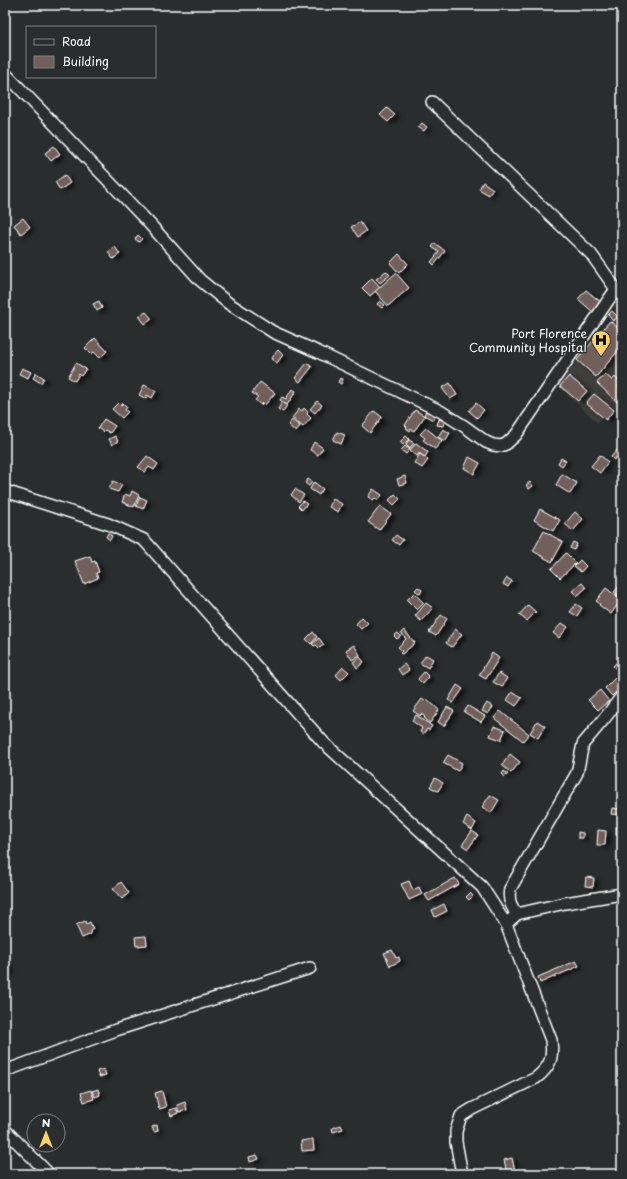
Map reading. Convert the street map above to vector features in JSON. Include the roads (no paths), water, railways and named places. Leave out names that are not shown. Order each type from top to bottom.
[{"type":"street","points":[[5,72],[147,221],[200,280],[228,303],[273,332],[440,411],[486,442],[501,446],[506,444],[516,435],[619,292],[591,254],[432,102]]},
{"type":"street","points":[[5,491],[108,524],[144,540],[324,743],[482,887],[506,924],[551,1040],[552,1051],[546,1071],[536,1078],[472,1109],[461,1116],[456,1131],[456,1142],[462,1174]]},
{"type":"street","points":[[517,914],[509,902],[508,895],[510,889],[576,773],[583,744],[622,696]]},
{"type":"street","points":[[506,924],[517,914],[565,903],[622,894]]},
{"type":"street","points":[[5,1071],[116,1030],[310,968]]},
{"type":"street","points":[[5,1130],[49,1174]]},
{"type":"place","name":"Port Florence Community Hospital","points":[[601,357]]}]
